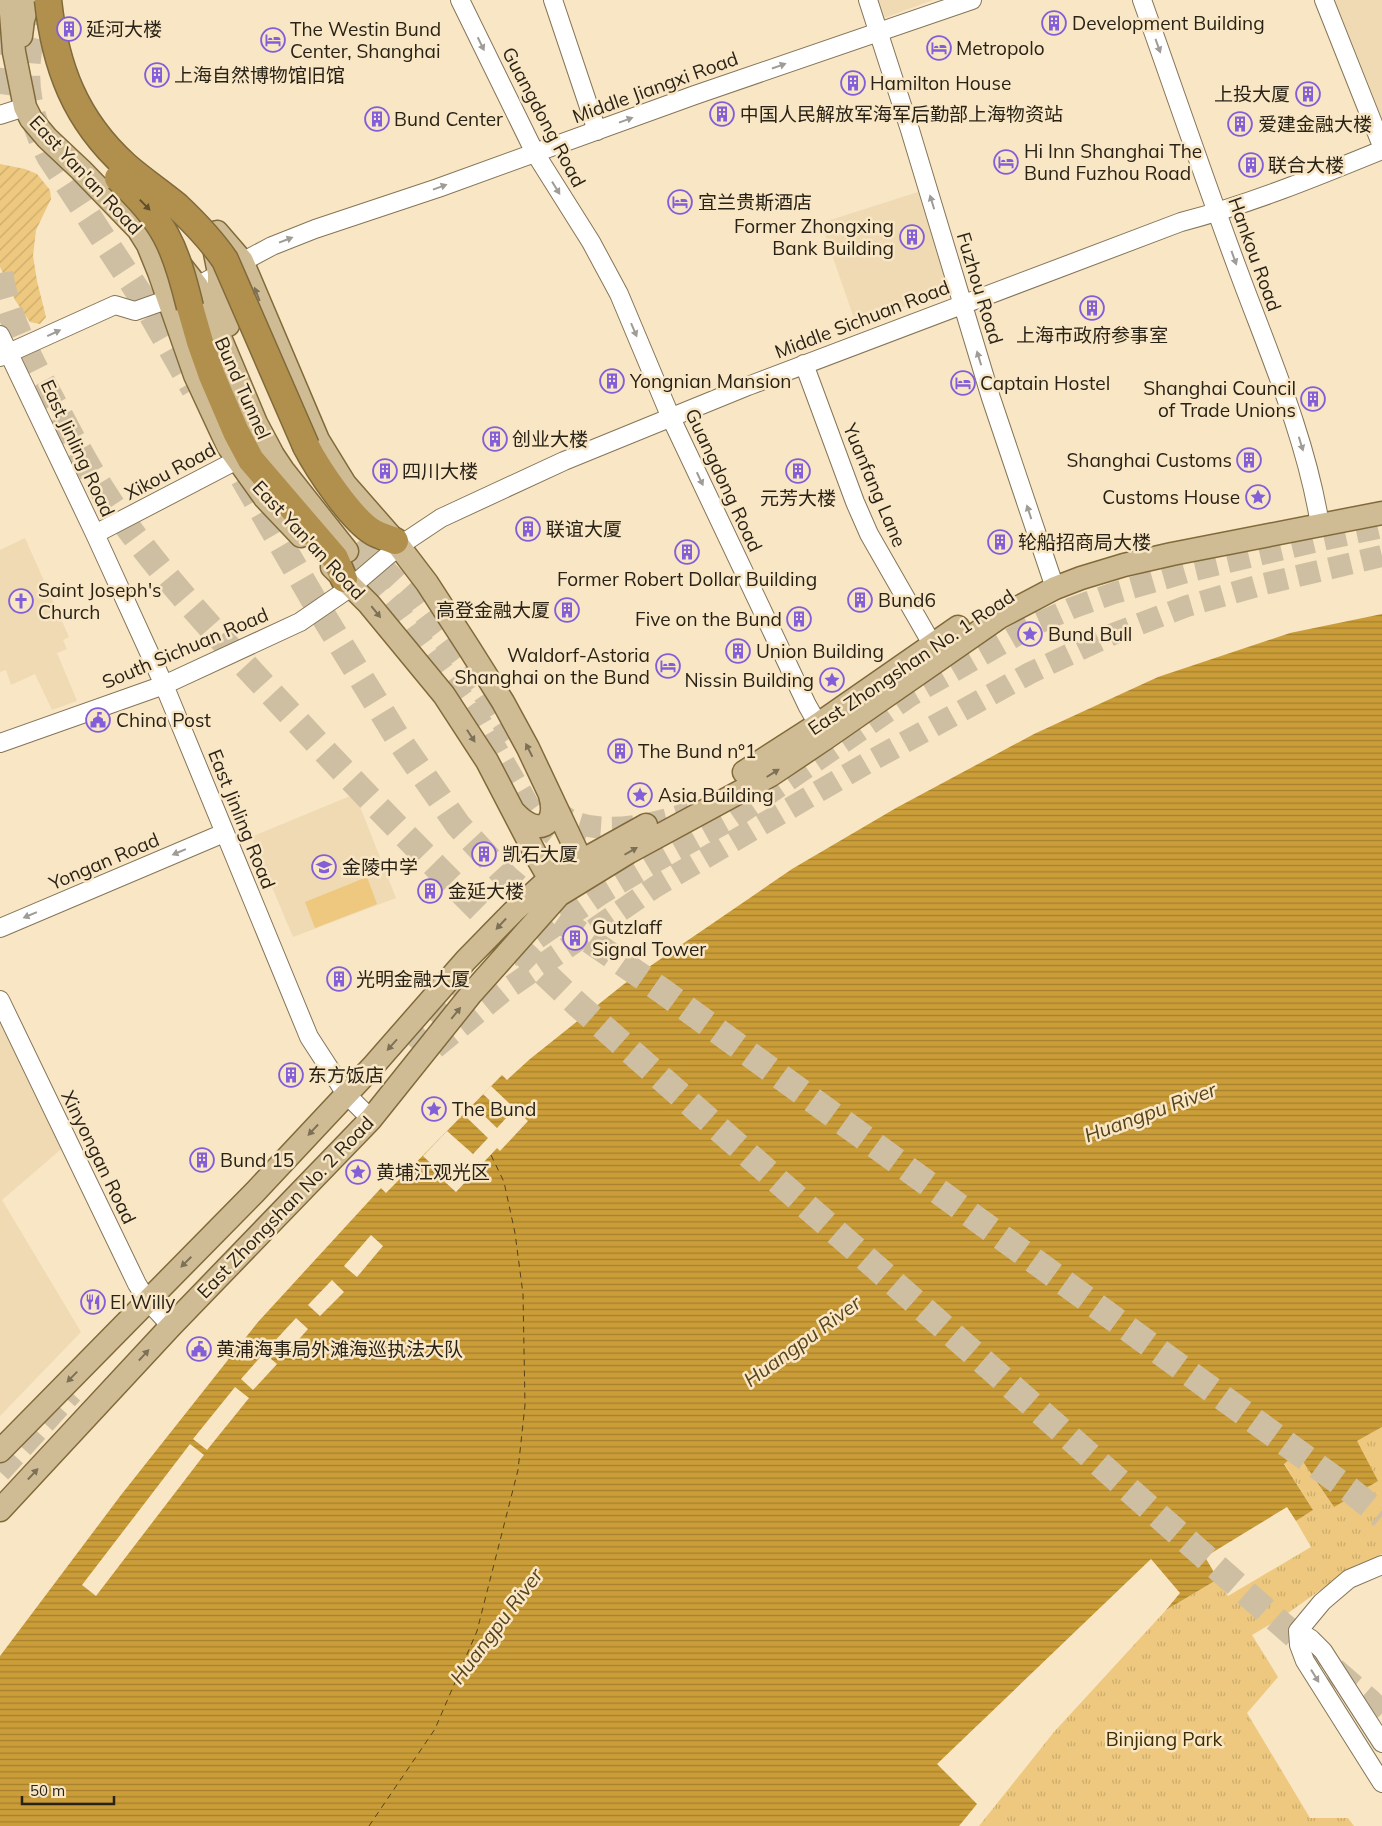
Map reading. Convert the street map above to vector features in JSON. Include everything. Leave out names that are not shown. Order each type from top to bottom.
[{"type":"highway","points":[[35,9],[55,44],[60,66],[73,98],[91,128],[126,166],[201,224],[231,270],[276,380],[300,448],[304,470],[349,542]]},
{"type":"highway","points":[[35,9],[36,37],[43,65],[62,109],[97,157],[158,221],[175,254],[185,297],[208,343],[248,433],[250,459],[335,558],[348,583]]},
{"type":"highway","points":[[300,448],[352,512],[372,531],[397,543]]},
{"type":"highway","points":[[250,459],[298,502],[349,542]]},
{"type":"main road","points":[[0,2],[8,0]]},
{"type":"main road","name":"East Yan'an Road","points":[[8,0],[35,9],[57,27],[75,82],[100,119],[135,161],[183,199],[201,224],[223,237],[242,261],[318,440],[345,484],[397,543],[427,583],[503,702],[528,748],[585,868]]},
{"type":"main road","name":"East Yan'an Road","points":[[35,9],[19,53],[19,77],[25,107],[31,119],[47,138],[138,229],[185,297]]},
{"type":"main road","name":"Bund Tunnel","points":[[201,224],[209,233],[219,273],[219,295],[222,308],[242,364],[271,431],[290,463],[349,542]]},
{"type":"main road","name":"Bund Tunnel","points":[[138,229],[172,256],[185,297],[206,304],[256,423],[273,455],[349,542]]},
{"type":"main road","name":"East Zhongshan No. 1 Road","points":[[554,887],[585,868],[629,852],[771,775],[932,644],[1012,593],[1053,582],[1081,578],[1319,518],[1382,498]]},
{"type":"main road","name":"East Zhongshan No. 1 Road","points":[[1319,518],[1382,513]]},
{"type":"main road","name":"East Zhongshan No. 1 Road","points":[[822,732],[1053,582]]},
{"type":"main road","name":"East Yan'an Road","points":[[348,583],[369,604],[444,695],[487,761],[554,887]]},
{"type":"main road","points":[[515,813],[534,827],[549,822],[553,811],[550,794]]},
{"type":"main road","name":"East Zhongshan No. 2 Road","points":[[0,1451],[255,1192],[512,912],[554,887]]},
{"type":"main road","name":"East Zhongshan No. 2 Road","points":[[0,1510],[171,1326],[371,1119],[554,887]]},
{"type":"street","name":"Guangdong Road","points":[[460,0],[535,153],[620,294],[671,418],[822,732]]},
{"type":"street","points":[[553,0],[597,131]]},
{"type":"street","name":"Fuzhou Road","points":[[868,0],[962,304],[1053,582]]},
{"type":"street","name":"Middle Jiangxi Road","points":[[5,355],[115,305],[135,311],[185,297],[219,273],[272,246],[972,0]]},
{"type":"street","name":"Hankou Road","points":[[1142,0],[1293,418],[1310,473],[1319,518]]},
{"type":"street","points":[[1324,0],[1382,146]]},
{"type":"street","points":[[0,115],[25,107]]},
{"type":"street","name":"Middle Sichuan Road","points":[[397,543],[440,518],[564,461],[804,364],[1181,222],[1217,212],[1316,177],[1382,150]]},
{"type":"street","name":"East Jinling Road","points":[[0,335],[5,355],[96,534],[164,685],[309,1037],[346,1094],[371,1119]]},
{"type":"street","name":"Yuanfang Lane","points":[[804,364],[855,502],[869,534],[932,644]]},
{"type":"street","name":"Xikou Road","points":[[96,534],[250,459]]},
{"type":"street","name":"South Sichuan Road","points":[[0,743],[164,685],[300,622],[397,543]]},
{"type":"street","name":"Yongan Road","points":[[0,928],[224,833]]},
{"type":"street","name":"Xinyongan Road","points":[[0,1000],[137,1284],[147,1300],[171,1326]]},
{"type":"street","points":[[1382,1565],[1349,1579],[1322,1602],[1298,1631],[1305,1661],[1382,1783]]},
{"type":"street","points":[[1298,1631],[1311,1639],[1323,1651],[1382,1743]]},
{"type":"shaded area","points":[[878,0],[933,0],[884,18]]},
{"type":"shaded area","points":[[1324,0],[1382,0],[1382,146]]},
{"type":"shaded area","points":[[918,192],[946,283],[940,294],[856,324],[821,223]]},
{"type":"shaded area","points":[[25,538],[69,637],[63,640],[67,649],[57,653],[77,701],[52,710],[35,674],[11,685],[6,670],[0,672],[0,550]]},
{"type":"shaded area","name":"金陵中学","points":[[355,794],[396,898],[293,937],[251,837]]},
{"type":"shaded area","points":[[0,1009],[66,1145],[2,1200],[81,1332],[0,1416]]},
{"type":"green space","points":[[0,164],[25,169],[37,174],[50,190],[51,199],[36,230],[33,256],[46,317],[40,324],[30,322],[15,300],[0,267]]},
{"type":"green space","points":[[367,877],[377,904],[315,928],[305,902]]},
{"type":"green space","name":"Binjiang Park","points":[[1382,1427],[1382,1554],[1354,1566],[1281,1618],[1252,1635],[1278,1677],[1247,1713],[1310,1818],[1348,1818],[1354,1826],[979,1826],[1054,1732],[1166,1610],[1218,1579],[1228,1596],[1311,1547],[1296,1521],[1313,1510],[1284,1463],[1297,1453],[1334,1507],[1357,1441]]},
{"type":"water","name":"Huangpu River","points":[[1382,614],[1382,1427],[1357,1441],[1378,1481],[1334,1507],[1297,1453],[1284,1464],[1313,1510],[1296,1521],[1287,1507],[1205,1557],[1218,1579],[1166,1610],[1180,1593],[1151,1559],[937,1764],[977,1804],[959,1826],[0,1826],[0,1656],[121,1495],[258,1322],[381,1188],[386,1193],[502,1075],[507,1080],[530,1059],[624,984],[792,869],[896,808],[1034,734],[1158,677],[1290,633]]},
{"type":"pier","points":[[491,1086],[528,1121],[500,1151],[497,1148],[456,1192],[445,1182],[448,1180],[423,1156],[447,1131],[473,1154],[488,1138],[464,1115],[466,1112],[473,1105],[497,1128],[507,1117],[483,1094]]},
{"type":"pier","points":[[371,1235],[383,1246],[357,1277],[344,1266]]},
{"type":"pier","points":[[332,1280],[344,1292],[320,1316],[308,1305]]},
{"type":"pier","points":[[296,1318],[308,1329],[284,1356],[271,1345]]},
{"type":"pier","points":[[264,1353],[277,1364],[253,1390],[241,1379]]},
{"type":"pier","points":[[235,1387],[249,1398],[207,1450],[193,1439]]},
{"type":"pier","points":[[190,1444],[204,1455],[96,1596],[82,1585]]},
{"type":"ferry route","points":[[369,1826],[435,1729],[477,1631],[518,1470],[525,1405],[523,1294],[515,1233],[504,1182],[491,1155]]},
{"type":"tunnel","points":[[43,0],[31,41],[27,79],[33,116],[40,136],[49,156],[139,293],[194,389]]},
{"type":"tunnel","points":[[0,94],[9,26]]},
{"type":"tunnel","points":[[0,273],[8,306],[28,354],[77,447],[114,508],[185,598],[364,793],[469,900],[578,1005],[1370,1702],[1382,1715]]},
{"type":"tunnel","points":[[243,478],[316,604],[399,740],[458,825],[507,878],[540,906],[661,990],[1350,1490],[1382,1516]]},
{"type":"tunnel","points":[[510,957],[601,894],[732,819],[910,696],[1036,624],[1072,608],[1114,593],[1190,571],[1382,527]]},
{"type":"tunnel","points":[[359,541],[411,597],[477,685],[512,737]]},
{"type":"tunnel","points":[[347,551],[403,616],[480,721],[528,804],[546,829],[561,841],[587,848]]},
{"type":"tunnel","points":[[435,1048],[504,991],[655,887],[867,763],[1030,673],[1113,634],[1187,606],[1264,584],[1382,556]]},
{"type":"tunnel","points":[[553,805],[565,817],[580,824],[598,827],[638,826],[690,812]]},
{"type":"tunnel","points":[[406,1042],[446,1004],[476,982]]},
{"type":"tunnel","points":[[0,1472],[72,1393]]},
{"type":"place","name":"Development Building","points":[[1054,23]]},
{"type":"place","name":"延河大楼","points":[[69,29]]},
{"type":"place","name":"The Westin Bund Center, Shanghai","points":[[273,40]]},
{"type":"place","name":"Metropolo","points":[[939,48]]},
{"type":"place","name":"上海自然博物馆旧馆","points":[[157,75]]},
{"type":"place","name":"Hamilton House","points":[[853,83]]},
{"type":"place","name":"上投大厦","points":[[1308,94]]},
{"type":"place","name":"中国人民解放军海军后勤部上海物资站","points":[[722,114]]},
{"type":"place","name":"Bund Center","points":[[377,119]]},
{"type":"place","name":"爱建金融大楼","points":[[1240,124]]},
{"type":"place","name":"Hi Inn Shanghai The Bund Fuzhou Road","points":[[1006,162]]},
{"type":"place","name":"联合大楼","points":[[1251,165]]},
{"type":"place","name":"宜兰贵斯酒店","points":[[680,202]]},
{"type":"place","name":"Former Zhongxing Bank Building","points":[[912,237]]},
{"type":"place","name":"上海市政府参事室","points":[[1092,308]]},
{"type":"place","name":"Yongnian Mansion","points":[[612,381]]},
{"type":"place","name":"Captain Hostel","points":[[963,383]]},
{"type":"place","name":"Shanghai Council of Trade Unions","points":[[1313,399]]},
{"type":"place","name":"创业大楼","points":[[495,439]]},
{"type":"place","name":"Shanghai Customs","points":[[1249,460]]},
{"type":"place","name":"四川大楼","points":[[385,471]]},
{"type":"place","name":"元芳大楼","points":[[798,471]]},
{"type":"place","name":"Customs House","points":[[1258,497]]},
{"type":"place","name":"联谊大厦","points":[[528,529]]},
{"type":"place","name":"轮船招商局大楼","points":[[1000,542]]},
{"type":"place","name":"Former Robert Dollar Building","points":[[687,552]]},
{"type":"place","name":"Bund6","points":[[860,600]]},
{"type":"place","name":"Saint Joseph's Church","points":[[21,601]]},
{"type":"place","name":"高登金融大厦","points":[[567,610]]},
{"type":"place","name":"Five on the Bund","points":[[799,619]]},
{"type":"place","name":"Bund Bull","points":[[1030,634]]},
{"type":"place","name":"Union Building","points":[[738,651]]},
{"type":"place","name":"Waldorf-Astoria Shanghai on the Bund","points":[[668,666]]},
{"type":"place","name":"Nissin Building","points":[[832,680]]},
{"type":"place","name":"China Post","points":[[98,720]]},
{"type":"place","name":"The Bund n°1","points":[[620,751]]},
{"type":"place","name":"Asia Building","points":[[640,795]]},
{"type":"place","name":"凯石大厦","points":[[484,854]]},
{"type":"place","name":"金陵中学","points":[[324,867]]},
{"type":"place","name":"金延大楼","points":[[430,891]]},
{"type":"place","name":"Gutzlaff Signal Tower","points":[[575,938]]},
{"type":"place","name":"光明金融大厦","points":[[339,979]]},
{"type":"place","name":"东方饭店","points":[[291,1075]]},
{"type":"place","name":"The Bund","points":[[434,1109]]},
{"type":"place","name":"Bund 15","points":[[202,1160]]},
{"type":"place","name":"黄埔江观光区","points":[[358,1172]]},
{"type":"place","name":"El Willy","points":[[93,1302]]},
{"type":"place","name":"黄浦海事局外滩海巡执法大队","points":[[199,1349]]}]
